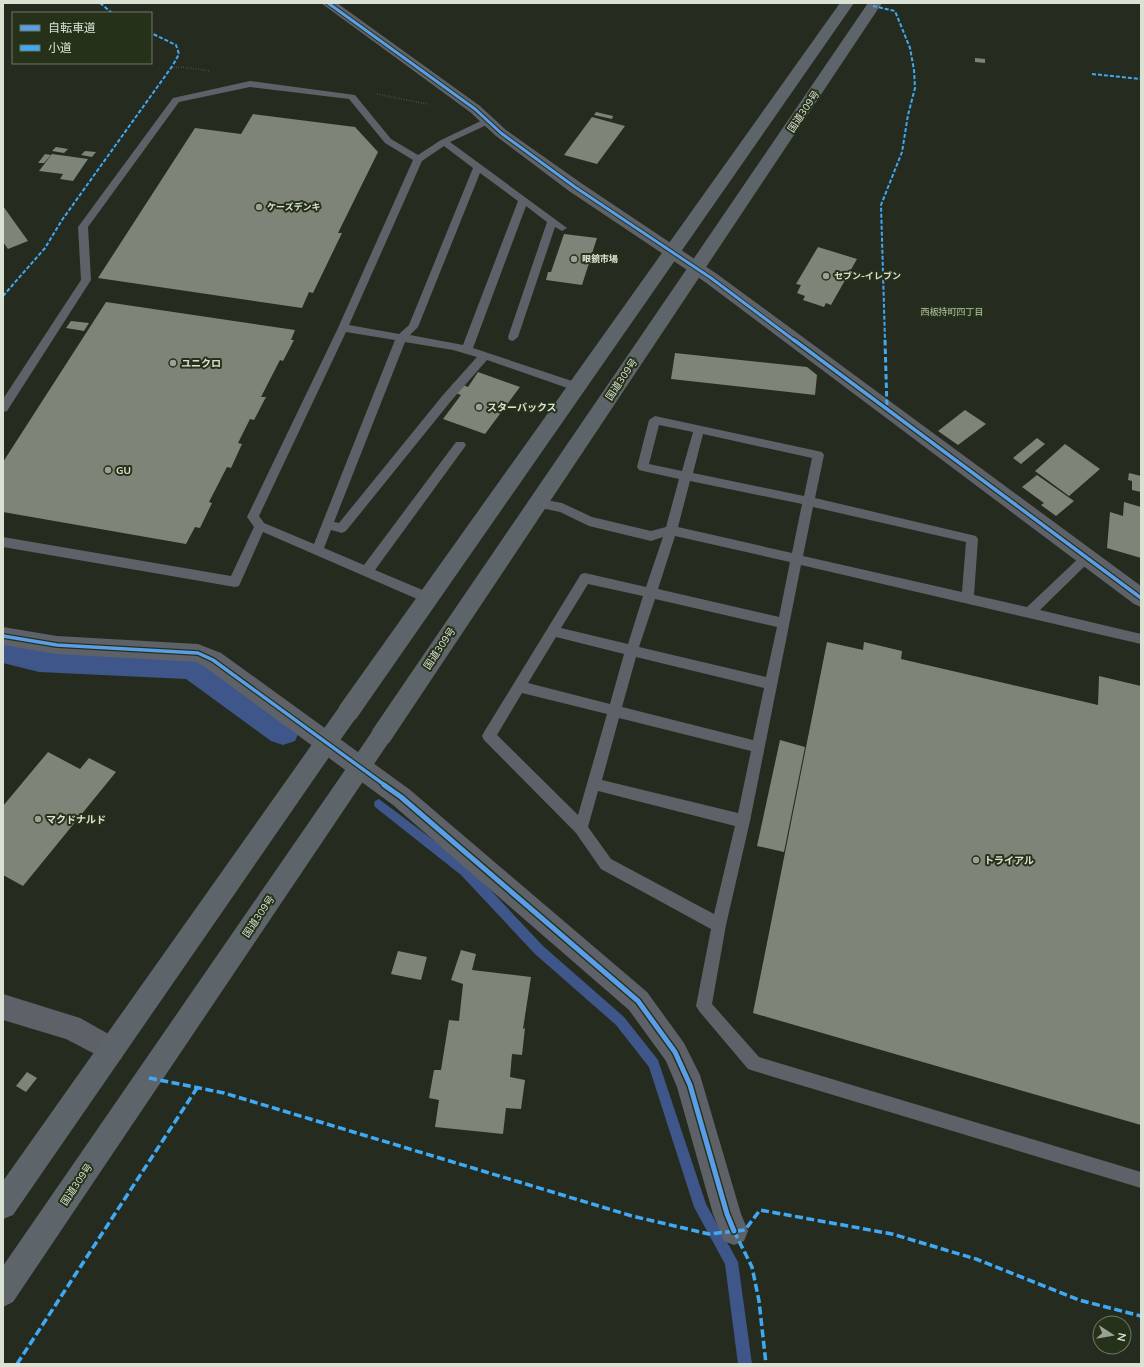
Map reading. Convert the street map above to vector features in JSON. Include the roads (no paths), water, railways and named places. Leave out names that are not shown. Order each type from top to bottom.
[{"type":"highway","points":[[3,1205],[847,3]]},
{"type":"highway","name":"国道309号","points":[[3,1292],[361,766],[535,503],[697,268],[875,3]]},
{"type":"street","points":[[328,3],[475,109],[501,133],[575,187],[657,243],[697,268],[1141,598]]},
{"type":"street","points":[[3,636],[57,645],[198,653],[213,660],[361,766],[401,797],[505,888],[638,1000],[675,1052],[690,1085],[727,1214],[734,1231]]},
{"type":"street","points":[[3,1007],[71,1027],[112,1050]]},
{"type":"lane","points":[[3,408],[86,280],[83,227],[176,100],[250,84],[352,97],[388,141],[418,159]]},
{"type":"lane","points":[[428,598],[260,526],[253,517],[343,328],[418,159],[444,142],[488,121]]},
{"type":"lane","points":[[444,142],[562,228]]},
{"type":"lane","points":[[317,550],[401,338],[413,326],[478,167]]},
{"type":"lane","points":[[467,350],[523,200]]},
{"type":"lane","points":[[513,336],[552,221]]},
{"type":"lane","points":[[343,328],[467,350],[577,386]]},
{"type":"lane","points":[[327,525],[342,528],[447,398],[485,355]]},
{"type":"lane","points":[[968,600],[972,539],[808,502],[643,467],[655,420],[818,455],[808,502],[797,560],[757,747],[743,821],[719,925],[704,1006],[754,1063],[1141,1180]]},
{"type":"lane","points":[[581,828],[632,650],[671,530],[700,429]]},
{"type":"lane","points":[[366,572],[460,445]]},
{"type":"lane","points":[[535,503],[562,508],[589,521],[651,536],[671,530],[1141,639]]},
{"type":"lane","points":[[3,542],[235,582],[260,526]]},
{"type":"lane","points":[[1029,613],[1086,558]]},
{"type":"lane","points":[[719,925],[606,864],[581,828],[489,736],[585,578],[783,623]]},
{"type":"lane","points":[[553,631],[770,684]]},
{"type":"lane","points":[[518,686],[757,747]]},
{"type":"lane","points":[[594,784],[743,821]]},
{"type":"waterway","points":[[3,649],[39,658],[192,665],[283,730]]},
{"type":"waterway","points":[[379,804],[465,871],[539,950],[620,1021],[654,1064],[700,1207],[731,1262],[745,1364]]},
{"type":"place","name":"ケーズデンキ","points":[[259,207]]},
{"type":"place","name":"眼鏡市場","points":[[574,259]]},
{"type":"place","name":"セブン-イレブン","points":[[826,276]]},
{"type":"place","name":"ユニクロ","points":[[173,363]]},
{"type":"place","name":"スターバックス","points":[[479,407]]},
{"type":"place","name":"GU","points":[[108,470]]},
{"type":"place","name":"マクドナルド","points":[[38,819]]},
{"type":"place","name":"トライアル","points":[[976,860]]},
{"type":"district","name":"西板持町四丁目","points":[[952,312]]}]
